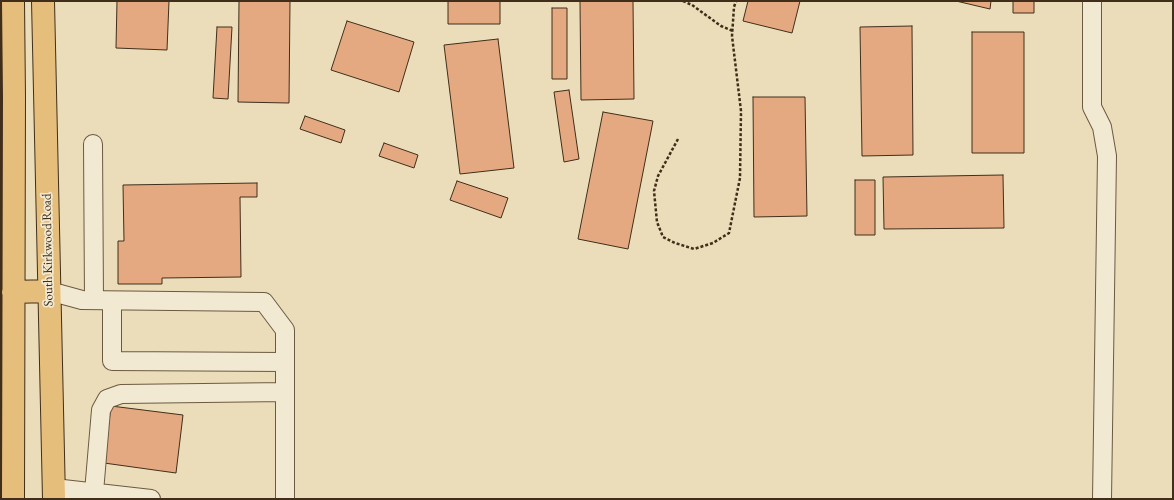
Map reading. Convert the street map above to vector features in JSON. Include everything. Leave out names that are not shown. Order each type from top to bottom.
[{"type":"main road","points":[[13,1],[8,97],[7,292],[13,499]]},
{"type":"main road","name":"South Kirkwood Road","points":[[43,1],[54,494]]},
{"type":"main road","points":[[8,97],[45,97]]},
{"type":"main road","points":[[7,292],[49,291]]},
{"type":"lane","points":[[1092,1],[1092,107],[1102,127],[1107,156],[1102,499]]},
{"type":"lane","points":[[93,144],[94,300]]},
{"type":"lane","points":[[49,291],[82,300],[264,302],[285,330],[286,499]]},
{"type":"lane","points":[[112,301],[112,361],[285,362]]},
{"type":"lane","points":[[94,492],[101,410],[107,399],[121,394],[285,392]]},
{"type":"lane","points":[[54,494],[94,492],[112,497],[151,499]]},
{"type":"path","points":[[683,1],[692,5],[720,26],[733,31]]},
{"type":"path","points":[[678,139],[658,176],[654,191],[657,222],[663,237],[675,243],[694,249],[713,243],[729,233],[740,178],[741,111],[736,74],[733,31],[734,7],[736,1]]},
{"type":"building","points":[[117,1],[169,1],[167,50],[116,48]]},
{"type":"building","points":[[239,1],[290,1],[289,103],[238,102]]},
{"type":"building","points":[[448,1],[500,1],[500,24],[448,24]]},
{"type":"building","points":[[580,1],[633,1],[634,99],[581,100]]},
{"type":"building","points":[[748,1],[800,1],[792,33],[743,21]]},
{"type":"building","points":[[956,1],[991,1],[990,9]]},
{"type":"building","points":[[1013,1],[1034,1],[1034,13],[1013,13]]},
{"type":"building","points":[[552,8],[567,8],[567,79],[552,79]]},
{"type":"building","points":[[347,21],[414,42],[399,92],[331,70]]},
{"type":"building","points":[[912,26],[913,155],[862,156],[860,27]]},
{"type":"building","points":[[217,27],[232,27],[228,99],[213,98]]},
{"type":"building","points":[[972,32],[1024,32],[1024,153],[972,153]]},
{"type":"building","points":[[498,39],[514,168],[460,174],[444,45]]},
{"type":"building","points":[[569,90],[579,159],[564,162],[554,92]]},
{"type":"building","points":[[753,97],[805,97],[807,216],[754,217]]},
{"type":"building","points":[[603,112],[653,121],[628,249],[578,239]]},
{"type":"building","points":[[305,116],[345,130],[341,143],[300,129]]},
{"type":"building","points":[[384,143],[418,155],[414,168],[379,156]]},
{"type":"building","points":[[1003,175],[1004,228],[884,229],[883,177]]},
{"type":"building","points":[[855,180],[875,180],[875,235],[855,235]]},
{"type":"building","points":[[457,181],[508,198],[501,218],[450,200]]},
{"type":"building","points":[[257,183],[257,197],[240,197],[241,277],[162,278],[162,284],[118,284],[118,241],[124,241],[123,185]]},
{"type":"building","points":[[111,406],[183,415],[176,473],[104,463]]}]
